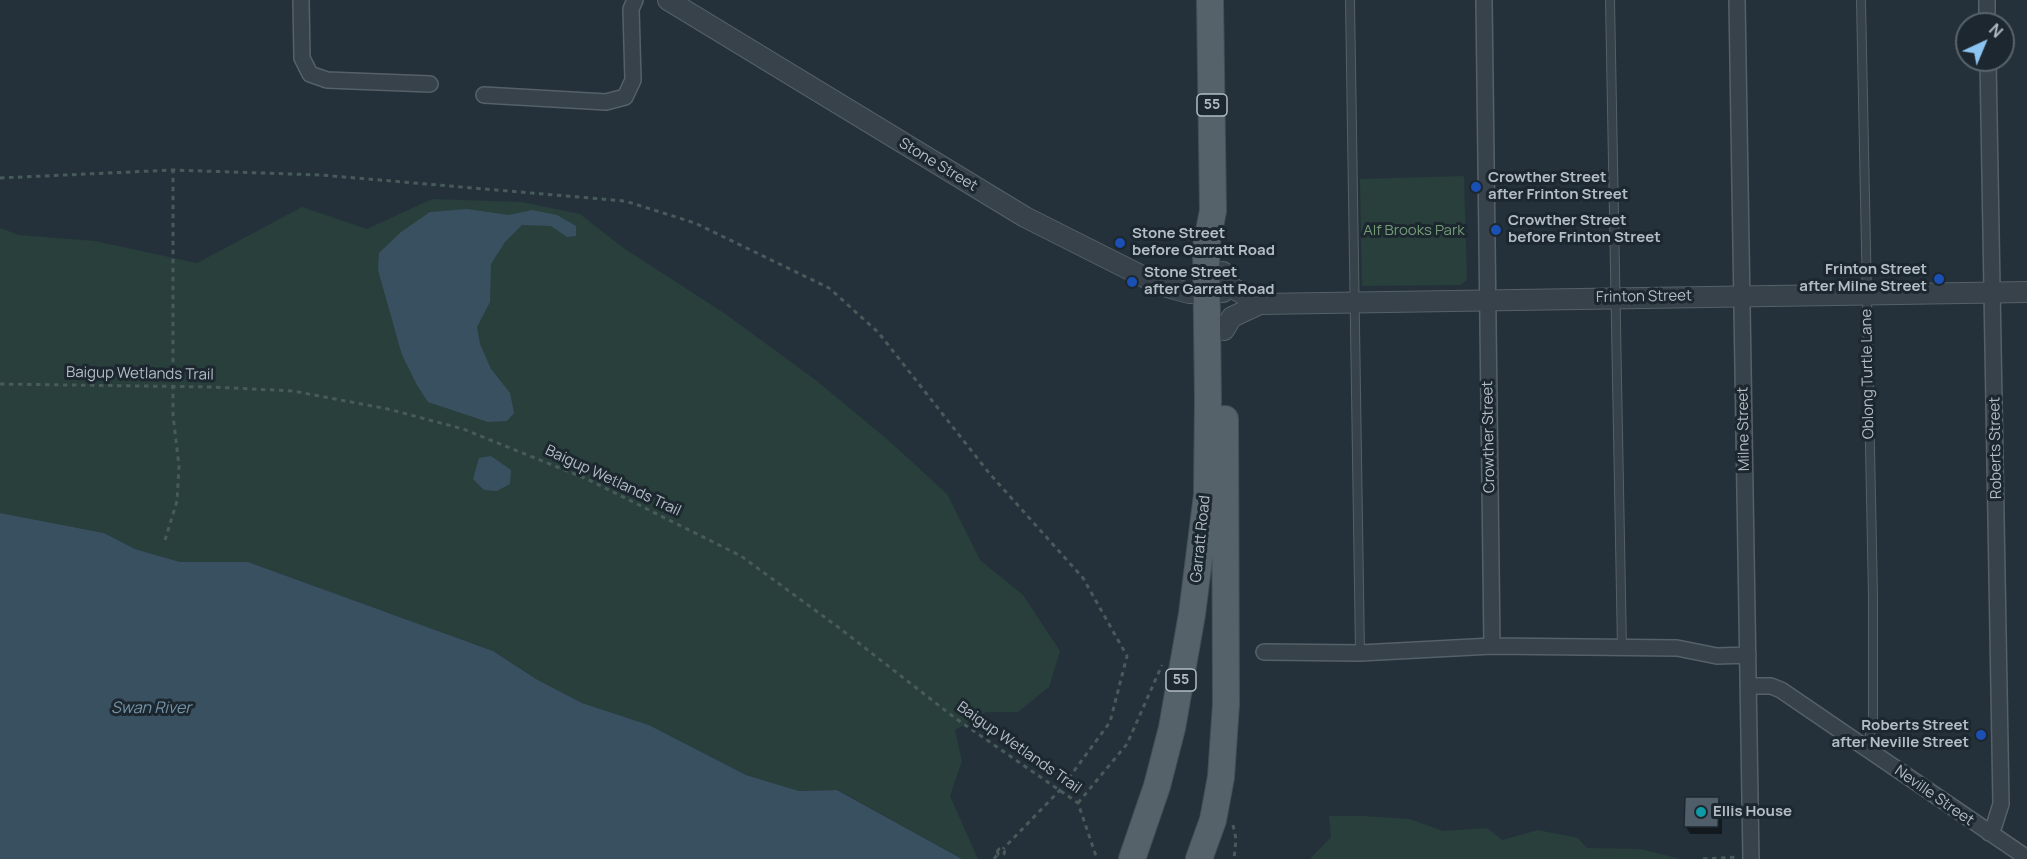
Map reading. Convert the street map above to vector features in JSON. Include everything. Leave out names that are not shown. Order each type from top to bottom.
[{"type":"main road","name":"Garratt Road","points":[[1199,859],[1213,820],[1221,777],[1226,704],[1224,330],[1217,286],[1206,246],[1213,211],[1210,0]]},
{"type":"main road","name":"Garratt Road","points":[[1132,859],[1157,786],[1172,728],[1193,605],[1206,495],[1208,399],[1217,286]]},
{"type":"street","points":[[301,0],[302,58],[310,74],[327,80],[430,84]]},
{"type":"street","points":[[484,95],[606,102],[625,97],[633,80],[632,9],[635,0]]},
{"type":"street","name":"Stone Street","points":[[668,0],[1024,217],[1160,285],[1189,292],[1217,286]]},
{"type":"street","name":"Crowther Street","points":[[1484,0],[1492,646]]},
{"type":"street","name":"Milne Street","points":[[1737,0],[1748,655],[1745,858]]},
{"type":"street","name":"Roberts Street","points":[[1988,72],[2001,804],[1994,826],[1989,833]]},
{"type":"street","points":[[1217,286],[1231,287],[1260,304]]},
{"type":"street","name":"Frinton Street","points":[[1224,330],[1232,317],[1260,304],[2027,292]]},
{"type":"street","points":[[1264,652],[1360,653],[1492,646],[1677,648],[1717,656],[1748,655]]},
{"type":"street","name":"Neville Street","points":[[1748,686],[1771,686],[1781,690],[2027,858]]},
{"type":"lane","points":[[1350,0],[1360,653]]},
{"type":"lane","points":[[1610,0],[1622,649]]},
{"type":"lane","name":"Oblong Turtle Lane","points":[[1862,0],[1873,596],[1873,719],[1869,739],[1864,747]]},
{"type":"path","points":[[165,540],[177,501],[178,466],[173,415],[173,170]]},
{"type":"path","points":[[0,178],[173,170],[321,175],[625,201],[695,223],[829,288],[878,332],[989,473],[1083,578],[1127,656],[1110,722],[1060,790],[1003,849],[998,849],[998,854],[994,859]]},
{"type":"path","name":"Baigup Wetlands Trail","points":[[0,384],[173,386],[293,391],[388,409],[463,429],[587,479],[741,556],[838,627],[955,718],[1078,803],[1098,859]]},
{"type":"path","points":[[1078,803],[1127,744],[1164,660]]},
{"type":"path","points":[[1232,820],[1236,839],[1234,859]]},
{"type":"path","points":[[1703,859],[1745,858]]},
{"type":"green space","name":"Alf Brooks Park","points":[[1464,176],[1467,280],[1461,285],[1362,286],[1360,179]]},
{"type":"green space","points":[[432,199],[522,202],[580,214],[622,247],[724,313],[817,381],[888,440],[947,494],[980,560],[1023,595],[1060,651],[1049,687],[1018,712],[986,712],[955,730],[962,761],[950,796],[978,859],[962,859],[838,790],[799,791],[746,775],[649,725],[582,703],[536,679],[493,651],[248,562],[180,562],[135,549],[104,533],[0,513],[0,228],[19,235],[95,241],[197,263],[302,207],[367,229]]},
{"type":"green space","points":[[1329,816],[1410,819],[1443,831],[1487,828],[1502,840],[1538,830],[1578,838],[1587,848],[1641,849],[1681,859],[1310,859],[1331,837]]},
{"type":"water","points":[[467,209],[509,215],[532,210],[557,215],[576,226],[576,236],[567,237],[551,226],[522,225],[505,242],[491,264],[490,302],[477,327],[480,344],[491,369],[510,393],[514,413],[507,421],[488,422],[428,402],[402,355],[378,270],[379,253],[401,232],[430,212]]},
{"type":"water","points":[[491,456],[511,470],[510,484],[497,491],[484,490],[473,479],[479,458]]},
{"type":"water","name":"Swan River","points":[[0,513],[104,533],[135,549],[180,562],[248,562],[493,651],[536,679],[582,703],[649,725],[746,775],[799,791],[837,790],[962,859],[0,859]]},
{"type":"building","name":"Ellis House","points":[[1685,797],[1719,797],[1718,827],[1684,827]]},
{"type":"place","name":"Crowther Street after Frinton Street","points":[[1476,187]]},
{"type":"place","name":"Crowther Street before Frinton Street","points":[[1496,230]]},
{"type":"place","name":"Stone Street before Garratt Road","points":[[1120,243]]},
{"type":"place","name":"Frinton Street after Milne Street","points":[[1939,279]]},
{"type":"place","name":"Stone Street after Garratt Road","points":[[1132,282]]},
{"type":"place","name":"Roberts Street after Neville Street","points":[[1981,735]]},
{"type":"place","name":"Ellis House","points":[[1701,812]]}]
